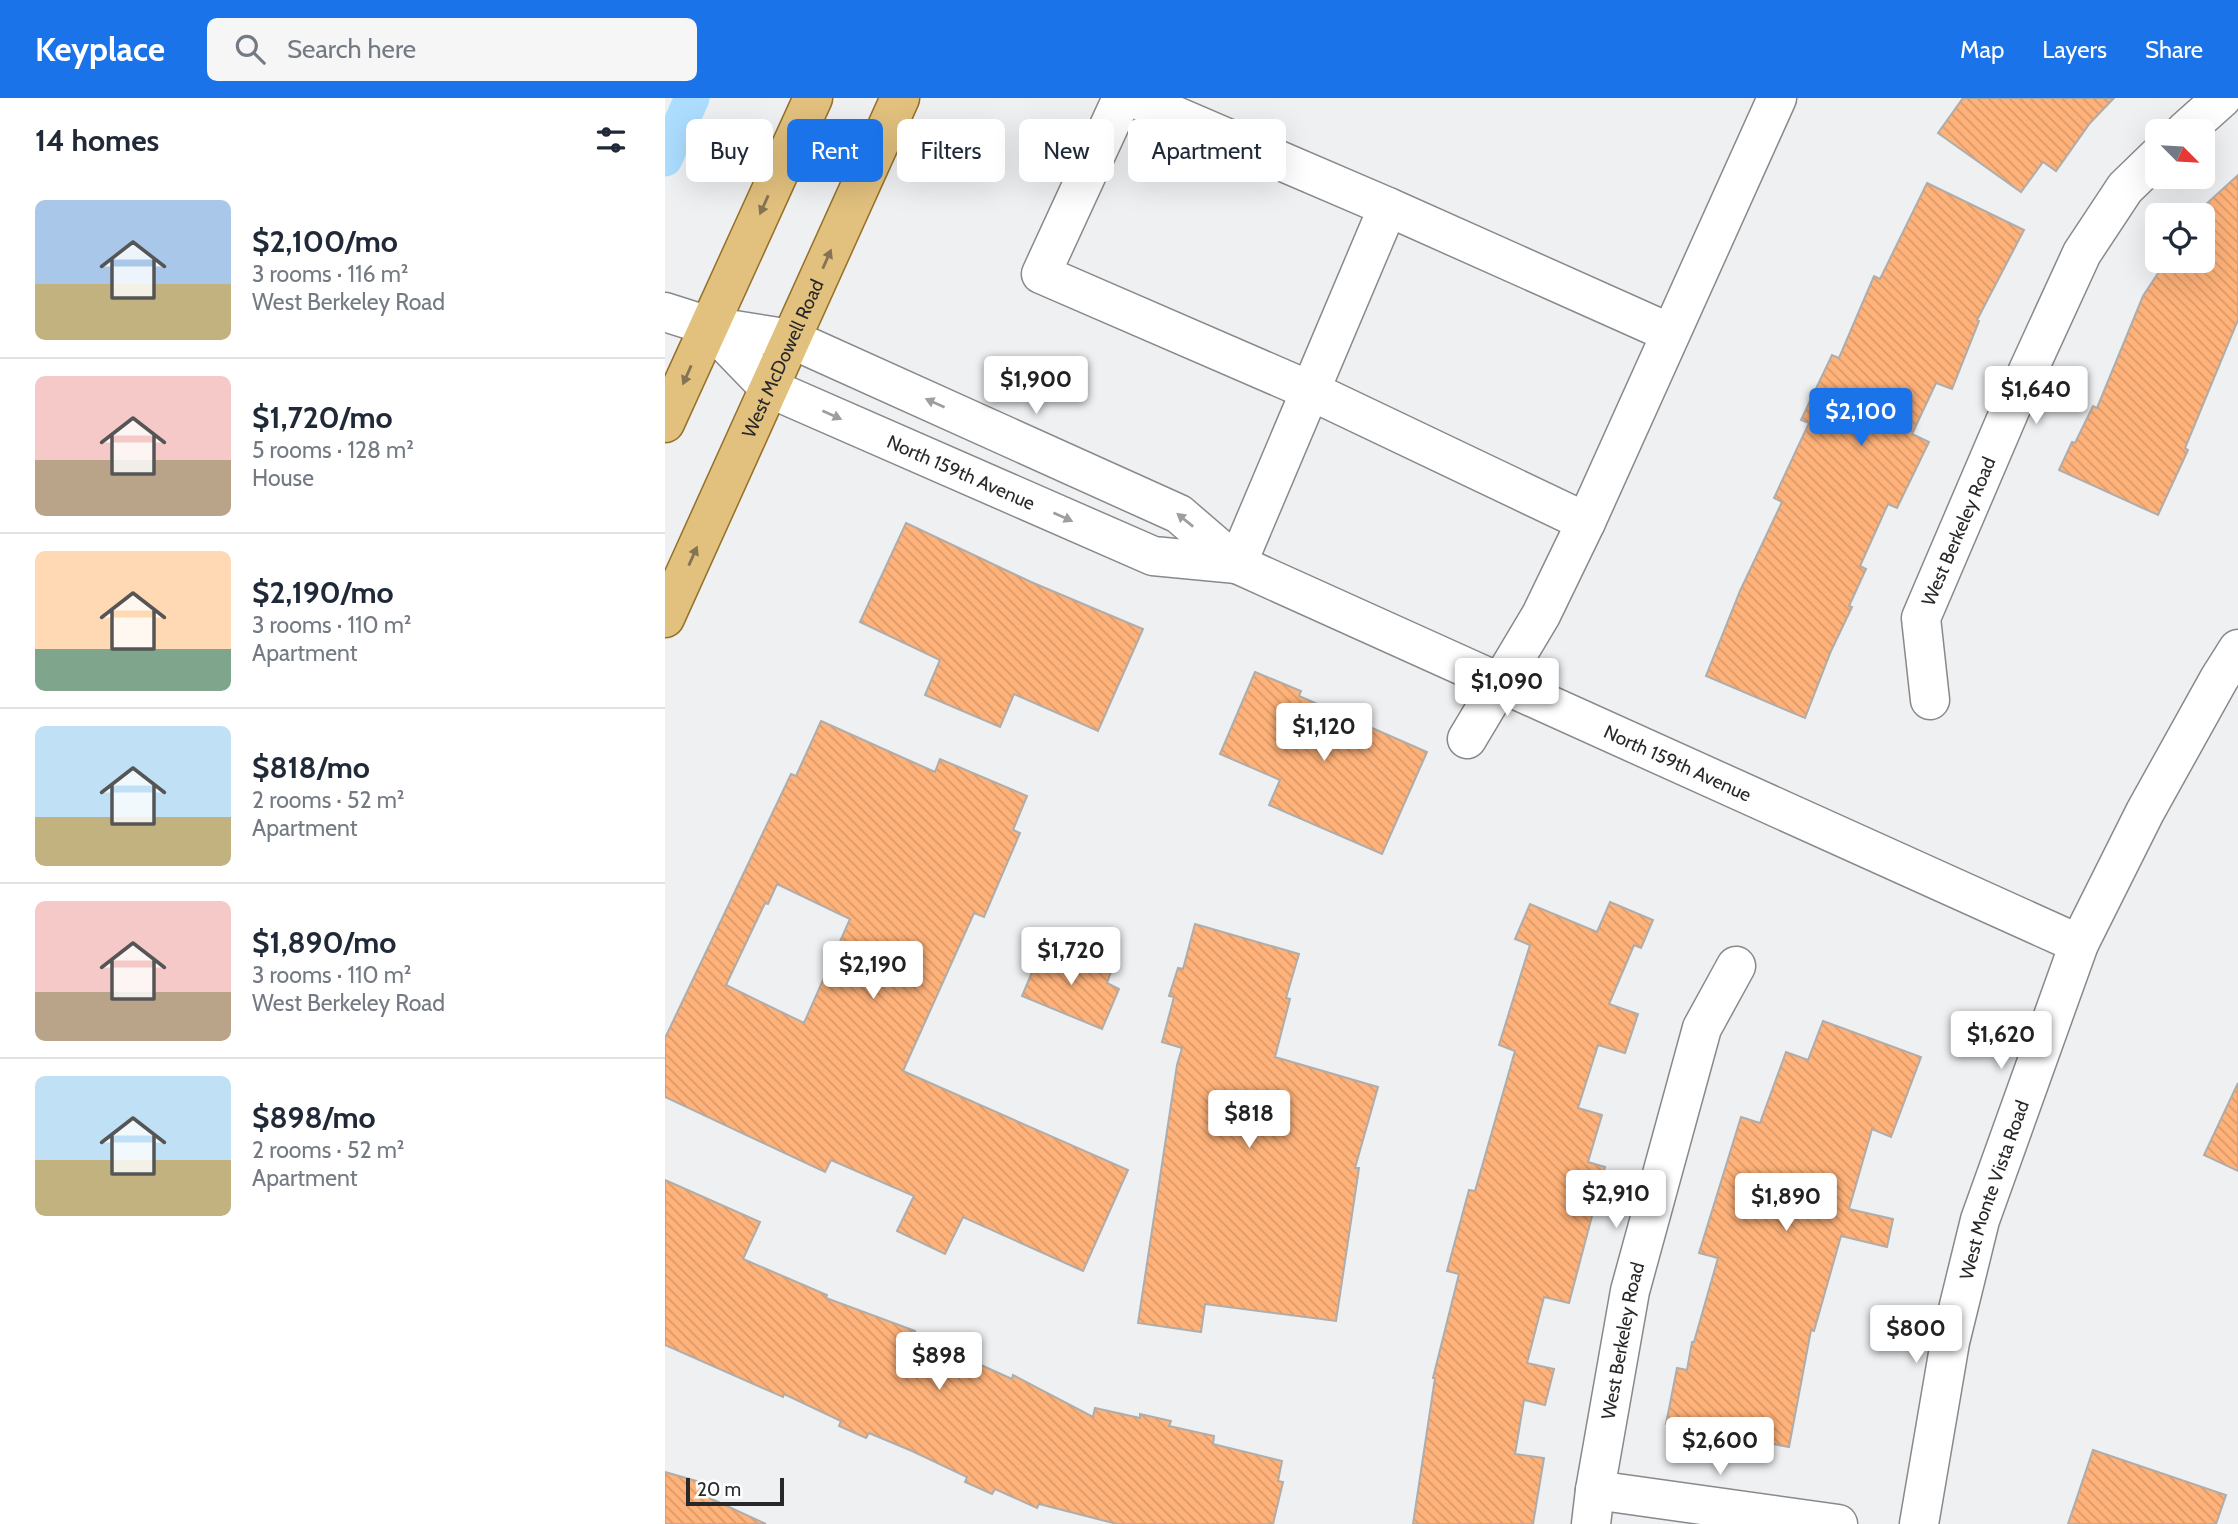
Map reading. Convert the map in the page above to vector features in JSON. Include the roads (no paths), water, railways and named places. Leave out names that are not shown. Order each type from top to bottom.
[{"type":"main road","points":[[665,423],[813,98]]},
{"type":"main road","name":"West McDowell Road","points":[[665,618],[900,98]]},
{"type":"street","points":[[1122,98],[1041,274],[1311,391],[1586,522]]},
{"type":"street","points":[[1134,98],[1388,207],[1670,333]]},
{"type":"street","points":[[1467,739],[1541,615],[1586,522],[1777,98]]},
{"type":"street","points":[[2198,119],[2222,98]]},
{"type":"street","name":"West Berkeley Road","points":[[1930,700],[1921,618],[2010,410],[2083,253],[2125,188],[2145,169]]},
{"type":"street","points":[[1237,564],[1388,207]]},
{"type":"street","name":"North 159th Avenue","points":[[665,312],[709,326],[791,339],[1179,514],[1237,564],[2079,944]]},
{"type":"street","name":"North 159th Avenue","points":[[709,326],[769,388],[1153,556],[1237,564]]},
{"type":"street","name":"West Monte Vista Road","points":[[1919,1524],[1950,1342],[1980,1220],[2079,944],[2145,812],[2238,649]]},
{"type":"street","name":"West Berkeley Road","points":[[1593,1507],[1634,1278],[1702,1028],[1736,966]]},
{"type":"street","points":[[1593,1507],[1837,1524]]},
{"type":"waterway","points":[[665,159],[692,98]]}]
